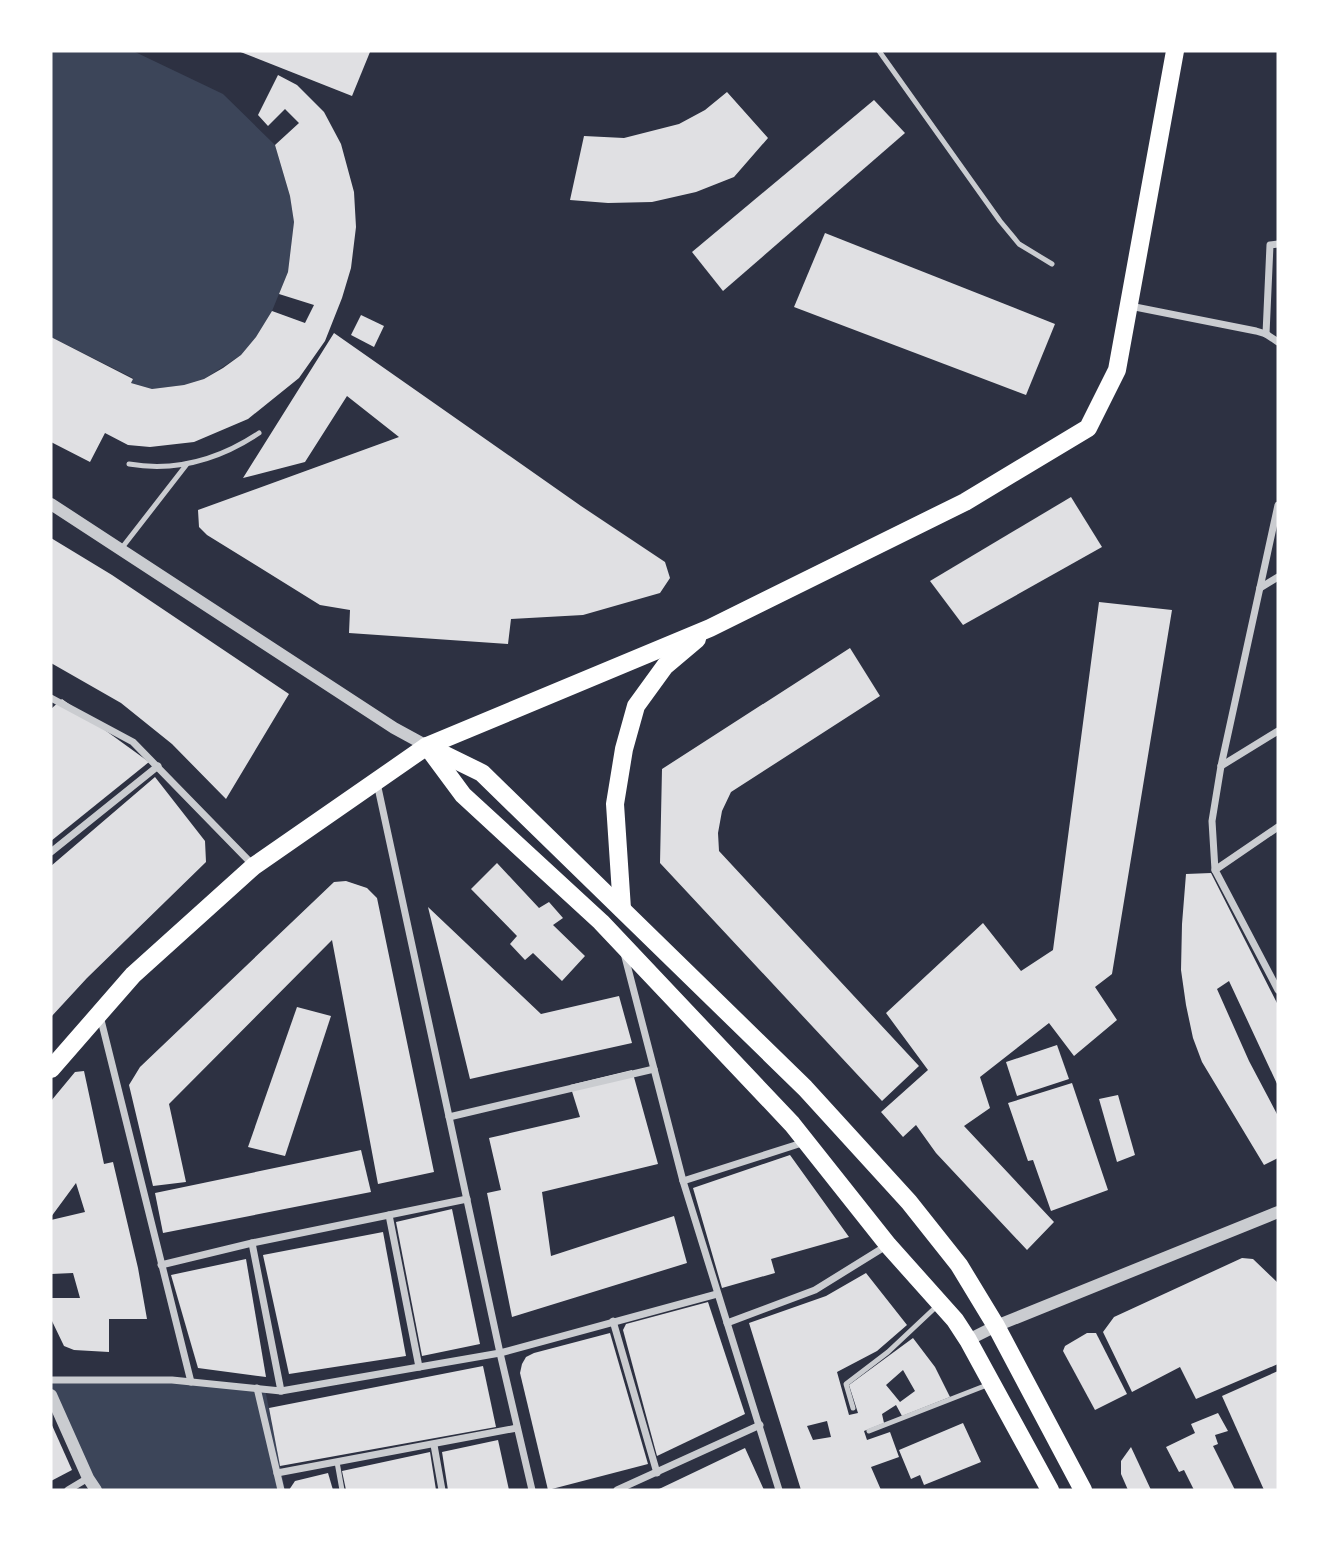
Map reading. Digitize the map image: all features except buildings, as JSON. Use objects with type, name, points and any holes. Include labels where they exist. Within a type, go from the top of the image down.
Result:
[{"type":"main road","points":[[51,1069],[133,975],[254,866],[427,746],[710,628],[965,502],[1088,428],[1117,370],[1175,51]]},
{"type":"main road","points":[[622,909],[615,804],[624,749],[636,706],[665,666],[710,628]]},
{"type":"main road","points":[[427,746],[482,773],[786,1069],[909,1202],[959,1265],[996,1325],[1083,1490]]},
{"type":"main road","points":[[427,746],[463,795],[601,922],[807,1141],[888,1245],[940,1303],[968,1340],[1050,1490]]},
{"type":"street","points":[[1266,334],[1270,245],[1278,244]]},
{"type":"street","points":[[1129,306],[1256,331],[1278,342]]},
{"type":"street","points":[[51,504],[394,728],[427,746]]},
{"type":"street","points":[[1278,505],[1221,766],[1212,821],[1215,870],[1278,990]]},
{"type":"street","points":[[1260,588],[1278,577]]},
{"type":"street","points":[[52,699],[133,742],[254,866]]},
{"type":"street","points":[[1221,766],[1278,731]]},
{"type":"street","points":[[51,852],[158,766]]},
{"type":"street","points":[[377,779],[532,1490]]},
{"type":"street","points":[[1215,870],[1278,827]]},
{"type":"street","points":[[622,944],[682,1181],[779,1490]]},
{"type":"street","points":[[99,1012],[191,1382]]},
{"type":"street","points":[[449,1116],[654,1069]]},
{"type":"street","points":[[682,1181],[807,1141]]},
{"type":"street","points":[[161,1265],[252,1243],[467,1199]]},
{"type":"street","points":[[968,1340],[996,1325],[1278,1212]]},
{"type":"street","points":[[389,1215],[419,1367]]},
{"type":"street","points":[[252,1243],[281,1391]]},
{"type":"street","points":[[727,1323],[815,1290],[888,1245]]},
{"type":"street","points":[[51,1380],[191,1382],[281,1391],[500,1353],[717,1294]]},
{"type":"street","points":[[613,1321],[657,1473]]},
{"type":"street","points":[[257,1388],[281,1490]]},
{"type":"street","points":[[51,1395],[96,1490]]},
{"type":"street","points":[[617,1490],[760,1425]]},
{"type":"street","points":[[277,1474],[517,1428]]},
{"type":"street","points":[[434,1445],[442,1490]]},
{"type":"street","points":[[68,1490],[88,1478]]},
{"type":"lane","points":[[879,51],[1000,221],[1019,244],[1052,264]]},
{"type":"lane","points":[[129,464],[187,464],[214,458],[259,433]]},
{"type":"lane","points":[[121,549],[187,464]]},
{"type":"lane","points":[[853,1408],[846,1384],[888,1352],[940,1303]]},
{"type":"lane","points":[[869,1431],[992,1384]]},
{"type":"lane","points":[[337,1462],[342,1490]]},
{"type":"shaded area","points":[[51,51],[133,51],[223,94],[275,145],[290,196],[294,222],[288,272],[272,311],[256,337],[241,355],[204,379],[184,385],[152,389],[131,383],[133,378],[51,337]]},
{"type":"shaded area","points":[[51,1380],[191,1382],[265,1389],[285,1490],[96,1490],[51,1395]]}]
